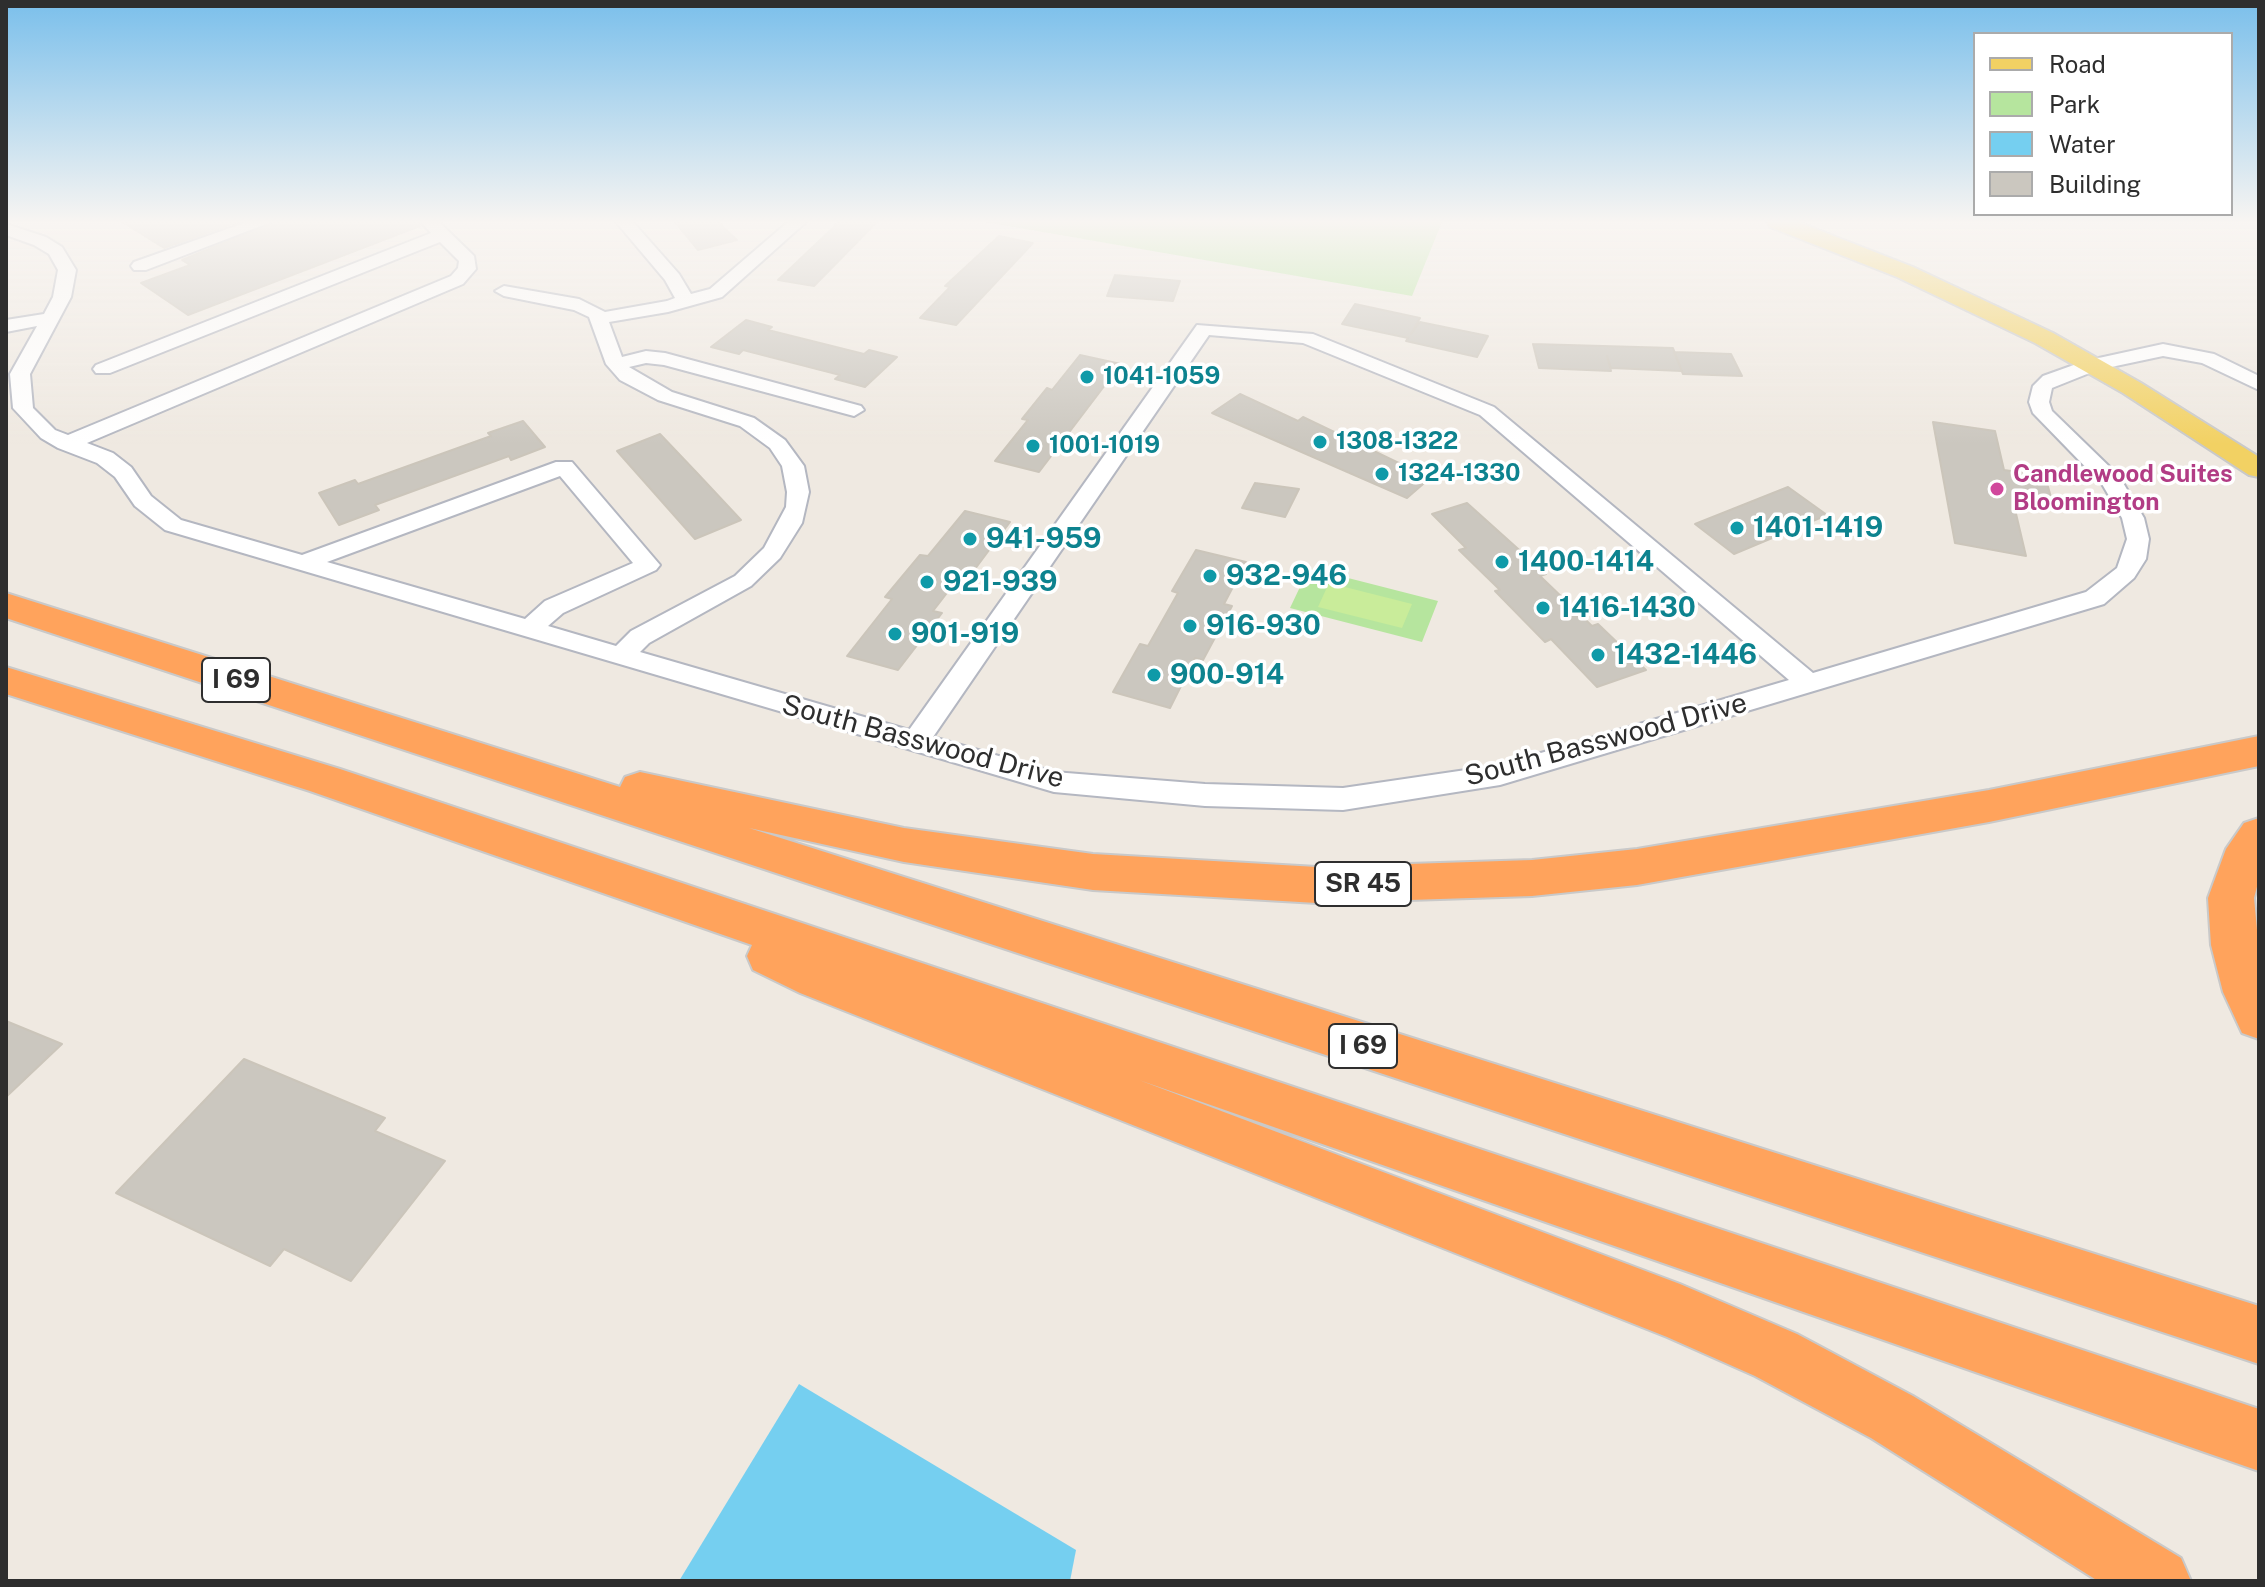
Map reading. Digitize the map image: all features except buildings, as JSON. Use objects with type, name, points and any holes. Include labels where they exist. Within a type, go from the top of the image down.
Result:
[{"type":"highway","name":"I 69","points":[[6,605],[2259,1335]]},
{"type":"highway","name":"I 69","points":[[6,680],[325,780],[2259,1440]]},
{"type":"highway","name":"SR 45","points":[[466,755],[690,797],[904,845],[1093,872],[1317,885],[1532,878],[1637,867],[1974,809],[2259,751]]},
{"type":"highway","points":[[2259,835],[2242,861],[2231,898],[2234,945],[2247,992],[2259,1018]]},
{"type":"highway","points":[[619,881],[817,979],[1680,1313],[1776,1355],[1892,1417],[2158,1581]]},
{"type":"main road","points":[[1959,296],[2106,362],[2259,442]]},
{"type":"main road","points":[[1996,296],[2039,316],[2259,469]]},
{"type":"street","name":"South Basswood Drive","points":[[62,296],[23,366],[20,396],[30,418],[65,444],[105,458],[123,472],[143,501],[173,525],[1054,782],[1205,795],[1343,799],[1500,775],[2095,598],[2126,573],[2134,559],[2138,539],[2133,518],[2123,497],[2043,413],[2039,402],[2043,386],[2050,380],[2106,362]]},
{"type":"street","points":[[103,369],[275,296]]},
{"type":"street","points":[[65,444],[419,296]]},
{"type":"street","points":[[531,296],[579,305],[601,318],[700,296]]},
{"type":"street","points":[[683,296],[686,301]]},
{"type":"street","points":[[6,326],[50,318]]},
{"type":"street","points":[[601,318],[606,342],[616,364],[627,376],[649,389],[729,414],[767,434],[793,466],[798,492],[791,523],[760,567],[720,596],[640,637],[621,656]]},
{"type":"street","points":[[914,743],[1204,329],[1306,338],[1487,411],[1810,684]]},
{"type":"street","points":[[2106,362],[2163,350],[2183,352],[2227,366],[2259,384]]},
{"type":"street","points":[[616,364],[646,357],[665,359],[854,410]]},
{"type":"street","points":[[300,564],[564,467],[648,565],[554,607],[530,628]]},
{"type":"green space","points":[[1309,568],[1438,601],[1422,642],[1290,608]]},
{"type":"green space","points":[[1329,583],[1412,604],[1402,628],[1318,607]]},
{"type":"water","points":[[799,1384],[1076,1550],[1070,1581],[679,1581]]},
{"type":"place","name":"1041-1059","points":[[1087,377]]},
{"type":"place","name":"1308-1322","points":[[1320,442]]},
{"type":"place","name":"1001-1019","points":[[1033,446]]},
{"type":"place","name":"1324-1330","points":[[1382,474]]},
{"type":"place","name":"Candlewood Suites Bloomington","points":[[1997,489]]},
{"type":"place","name":"1401-1419","points":[[1737,528]]},
{"type":"place","name":"941-959","points":[[970,539]]},
{"type":"place","name":"1400-1414","points":[[1502,562]]},
{"type":"place","name":"932-946","points":[[1210,576]]},
{"type":"place","name":"921-939","points":[[927,582]]},
{"type":"place","name":"1416-1430","points":[[1543,608]]},
{"type":"place","name":"916-930","points":[[1190,626]]},
{"type":"place","name":"901-919","points":[[895,634]]},
{"type":"place","name":"1432-1446","points":[[1598,655]]},
{"type":"place","name":"900-914","points":[[1154,675]]}]
